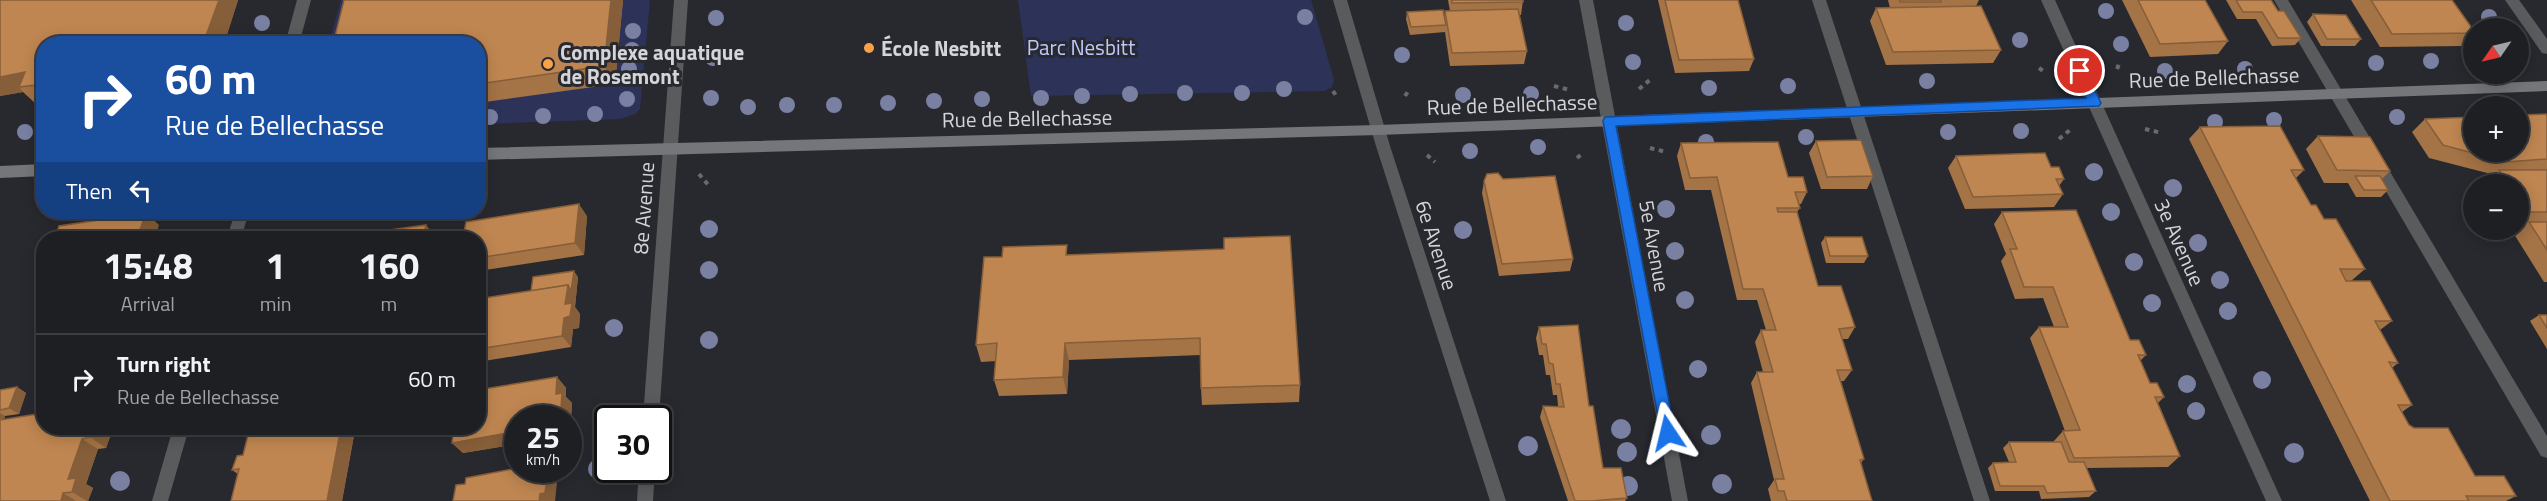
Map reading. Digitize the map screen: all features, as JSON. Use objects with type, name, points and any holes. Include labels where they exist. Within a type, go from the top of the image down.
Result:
[{"type":"street","points":[[294,36],[304,0]]},
{"type":"street","name":"8e Avenue","points":[[652,405],[681,0]]},
{"type":"street","name":"6e Avenue","points":[[1340,0],[1378,130],[1498,501]]},
{"type":"street","name":"5e Avenue","points":[[1586,0],[1680,501]]},
{"type":"street","points":[[1819,0],[1982,501]]},
{"type":"street","name":"3e Avenue","points":[[2048,0],[2274,501]]},
{"type":"street","points":[[2281,0],[2547,451]]},
{"type":"street","points":[[2512,0],[2547,49]]},
{"type":"street","name":"Rue de Bellechasse","points":[[486,154],[670,147],[1378,130],[2547,86]]},
{"type":"street","points":[[0,172],[36,170]]},
{"type":"street","points":[[160,501],[179,435]]},
{"type":"street","points":[[645,501],[646,483]]},
{"type":"path","points":[[2117,69],[2119,64]]},
{"type":"path","points":[[2039,68],[2046,73]]},
{"type":"path","points":[[1639,88],[1651,79]]},
{"type":"path","points":[[1554,86],[1570,90]]},
{"type":"path","points":[[1405,96],[1409,90]]},
{"type":"path","points":[[1333,92],[1337,97]]},
{"type":"path","points":[[2143,128],[2162,133]]},
{"type":"path","points":[[2060,139],[2070,130]]},
{"type":"path","points":[[1649,147],[1666,152]]},
{"type":"path","points":[[1577,158],[1583,153]]},
{"type":"path","points":[[1427,155],[1435,162]]},
{"type":"path","points":[[696,171],[710,187]]},
{"type":"green space","name":"Complexe aquatique de Rosemont","points":[[341,0],[650,0],[640,109],[635,114],[620,119],[486,124],[486,36],[331,36]]},
{"type":"green space","name":"Parc Nesbitt","points":[[1018,0],[1311,0],[1334,80],[1332,87],[1324,91],[1031,96]]},
{"type":"building","points":[[0,0],[219,0],[206,36],[36,36],[36,85],[19,87],[25,72],[0,77]]},
{"type":"building","name":"Complexe aquatique de Rosemont","points":[[344,0],[611,0],[604,66],[486,83],[486,36],[335,36]]},
{"type":"building","points":[[1452,0],[1523,0],[1523,2],[1452,3]]},
{"type":"building","points":[[1665,0],[1738,0],[1754,59],[1679,60]]},
{"type":"building","points":[[1899,0],[1940,0],[1941,2],[1900,2]]},
{"type":"building","points":[[2138,0],[2205,0],[2228,41],[2160,44]]},
{"type":"building","points":[[2236,0],[2271,0],[2278,11],[2284,11],[2301,38],[2278,38],[2262,12],[2243,12]]},
{"type":"building","points":[[2371,0],[2452,0],[2465,18],[2463,33],[2392,34]]},
{"type":"building","points":[[1981,6],[2001,50],[1893,52],[1876,8]]},
{"type":"building","points":[[1518,9],[1527,51],[1452,53],[1445,11]]},
{"type":"building","points":[[1443,10],[1446,25],[1411,27],[1407,12]]},
{"type":"building","points":[[2313,14],[2346,15],[2361,39],[2327,39]]},
{"type":"building","points":[[2546,114],[2547,116],[2547,159],[2529,160],[2529,115]]},
{"type":"building","points":[[2463,117],[2463,150],[2443,145],[2425,119]]},
{"type":"building","points":[[2280,126],[2304,170],[2291,170],[2311,205],[2316,205],[2324,219],[2336,219],[2365,269],[2340,269],[2346,281],[2370,281],[2392,321],[2375,321],[2398,363],[2389,362],[2412,405],[2398,405],[2409,425],[2414,428],[2448,428],[2475,476],[2504,476],[2516,496],[2466,496],[2469,501],[2390,501],[2200,127]]},
{"type":"building","points":[[2318,136],[2370,137],[2390,171],[2337,170]]},
{"type":"building","points":[[1861,140],[1873,176],[1827,177],[1816,141]]},
{"type":"building","points":[[1778,142],[1788,177],[1803,177],[1807,192],[1795,192],[1800,208],[1777,208],[1778,212],[1797,212],[1818,286],[1841,286],[1855,327],[1839,329],[1852,370],[1837,370],[1864,459],[1860,460],[1872,501],[1787,501],[1784,491],[1778,491],[1775,479],[1784,479],[1757,372],[1773,372],[1761,330],[1776,330],[1763,289],[1743,289],[1717,177],[1690,178],[1681,143]]},
{"type":"building","points":[[2045,153],[2051,167],[2059,167],[2064,179],[2056,179],[2063,194],[1973,197],[1956,156]]},
{"type":"building","points":[[2499,170],[2547,170],[2547,212],[2529,212],[2529,174],[2502,174]]},
{"type":"building","points":[[1498,173],[1503,179],[1555,176],[1573,259],[1502,264],[1484,181],[1487,174]]},
{"type":"building","points":[[2355,176],[2380,176],[2388,190],[2364,190]]},
{"type":"building","points":[[579,204],[575,243],[486,257],[486,231],[464,231],[466,222]]},
{"type":"building","points":[[2076,210],[2130,340],[2139,340],[2146,355],[2138,355],[2150,383],[2157,383],[2164,397],[2155,397],[2180,456],[2074,458],[2063,431],[2080,430],[2039,327],[2068,327],[2053,287],[2024,287],[2010,249],[2017,249],[2002,212]]},
{"type":"building","points":[[106,219],[144,219],[140,231],[57,231],[59,226]]},
{"type":"building","points":[[2529,222],[2547,222],[2547,250]]},
{"type":"building","points":[[426,225],[425,231],[383,231]]},
{"type":"building","points":[[1290,236],[1300,385],[1201,388],[1200,338],[1065,343],[1063,377],[994,380],[997,343],[976,345],[984,257],[1002,257],[1003,247],[1067,245],[1066,255],[1224,249],[1224,238]]},
{"type":"building","points":[[1825,237],[1862,237],[1868,256],[1830,256]]},
{"type":"building","points":[[574,271],[571,291],[568,285],[531,291],[533,277]]},
{"type":"building","points":[[568,285],[565,304],[572,303],[570,316],[564,318],[562,336],[486,348],[486,298]]},
{"type":"building","points":[[2539,315],[2547,315],[2547,328]]},
{"type":"building","points":[[1578,325],[1589,406],[1593,406],[1603,468],[1621,468],[1627,498],[1575,501],[1543,406],[1564,407],[1560,384],[1556,384],[1553,364],[1549,363],[1546,344],[1542,344],[1539,327]]},
{"type":"building","points":[[557,377],[556,394],[562,393],[561,405],[504,405],[504,434],[452,443],[453,435],[486,435],[486,389]]},
{"type":"building","points":[[17,387],[9,408],[0,410],[0,390]]},
{"type":"building","points":[[36,414],[36,435],[91,435],[82,439],[68,479],[76,478],[72,492],[63,493],[61,501],[0,501],[0,420]]},
{"type":"building","points":[[248,435],[340,435],[327,501],[231,501],[239,469],[232,470],[237,456],[243,455]]},
{"type":"building","points":[[2009,442],[2061,442],[2069,462],[2084,462],[2096,491],[2047,493],[2044,486],[2000,486],[1993,463],[2016,462]]},
{"type":"building","points":[[504,471],[504,483],[546,483],[545,493],[540,494],[539,501],[453,501],[456,485],[465,484],[466,478]]},
{"type":"place","name":"École Nesbitt","points":[[869,48]]},
{"type":"place","name":"Complexe aquatique de Rosemont","points":[[548,64]]},
{"type":"route","points":[[1668,433],[1609,121],[2094,103],[2080,71]]}]
